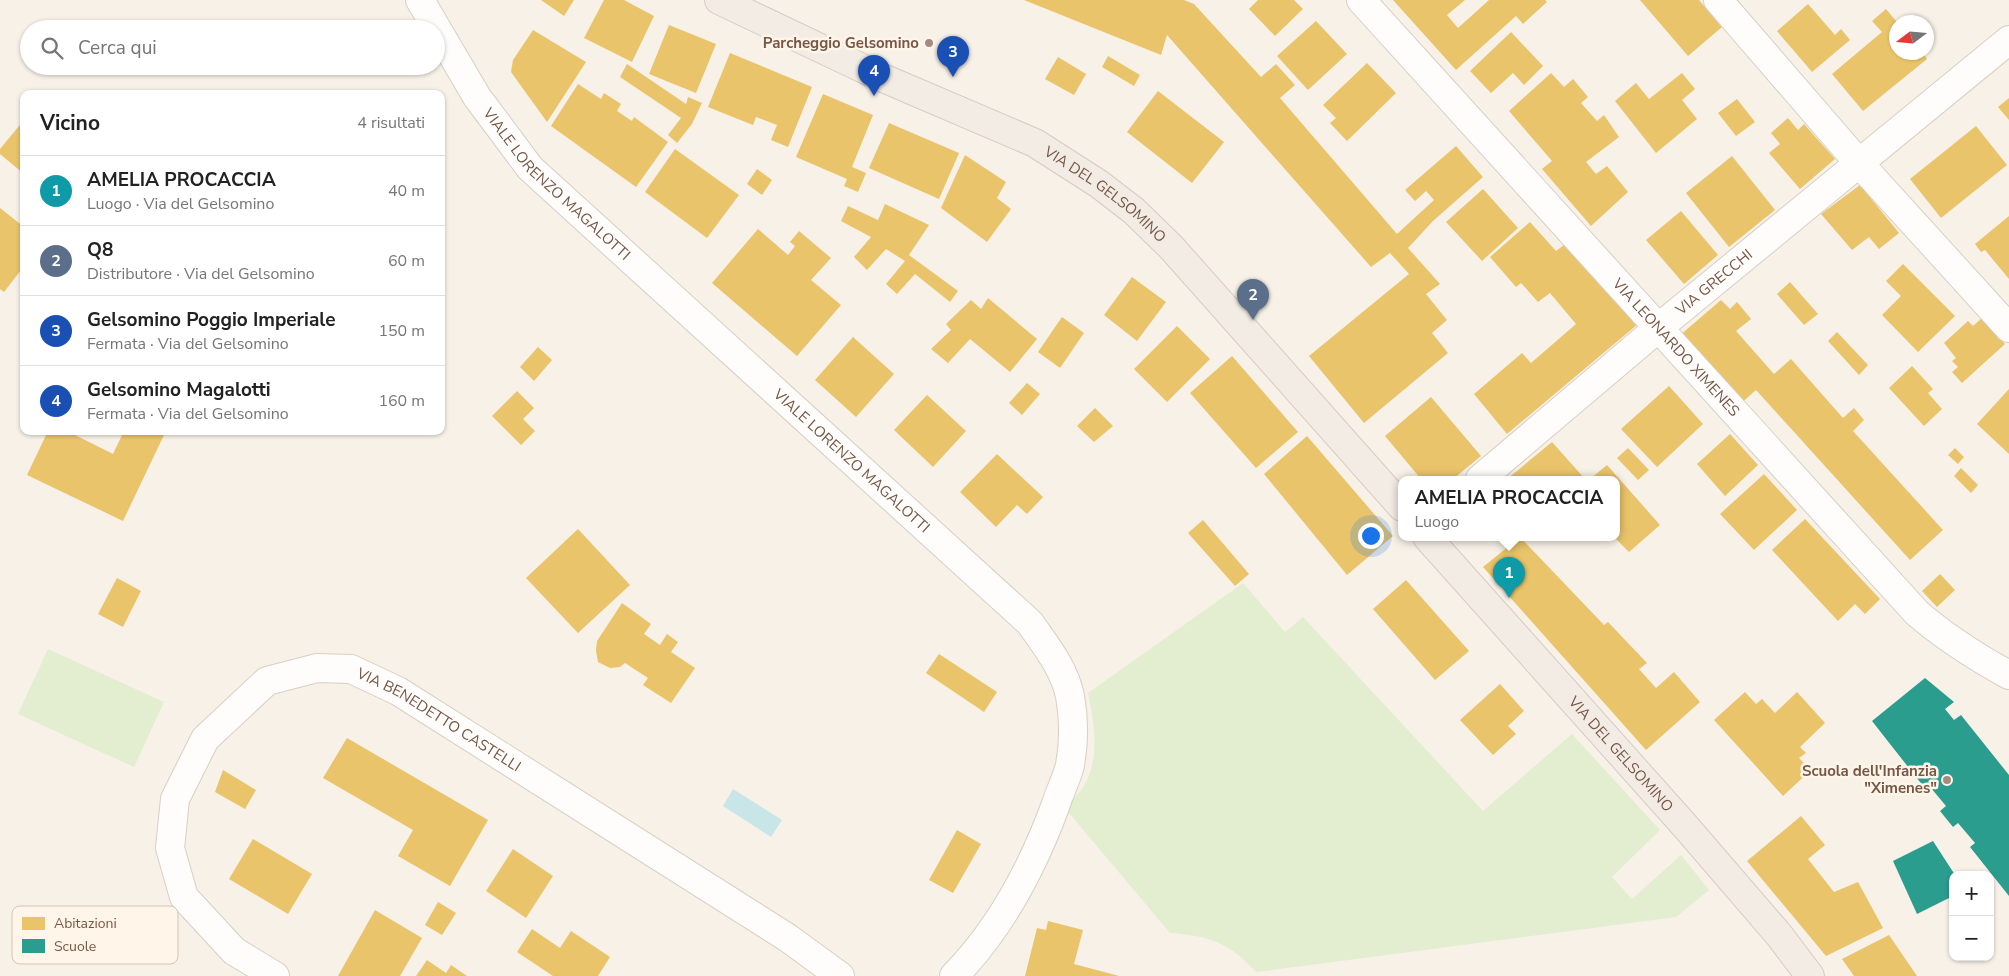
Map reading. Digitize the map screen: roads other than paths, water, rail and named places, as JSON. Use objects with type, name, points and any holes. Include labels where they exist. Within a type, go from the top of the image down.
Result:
[{"type":"main road","name":"VIA DEL GELSOMINO","points":[[719,0],[883,78],[1035,143],[1099,184],[1134,211],[1171,247],[1398,502]]},
{"type":"main road","name":"VIA DEL GELSOMINO","points":[[1431,541],[1686,827],[1779,935],[1810,976]]},
{"type":"street","name":"VIALE LORENZO MAGALOTTI","points":[[420,0],[432,20]]},
{"type":"street","name":"VIA LEONARDO XIMENES","points":[[1361,0],[1657,329],[1917,612],[1944,636],[1970,654],[2009,675]]},
{"type":"street","points":[[1718,0],[1858,162],[2009,328]]},
{"type":"street","name":"VIA GRECCHI","points":[[1484,476],[1858,162],[2009,40]]},
{"type":"street","name":"VIALE LORENZO MAGALOTTI","points":[[445,43],[477,97],[530,168],[1030,623],[1057,661],[1070,696],[1073,733],[1070,766],[1046,834],[1026,877],[976,954],[954,976]]},
{"type":"street","name":"VIA BENEDETTO CASTELLI","points":[[275,976],[234,951],[184,897],[170,848],[175,799],[205,739],[266,681],[317,668],[351,669],[398,691],[788,938],[840,976]]},
{"type":"water","points":[[733,789],[782,820],[771,837],[723,806]]},
{"type":"place","name":"Parcheggio Gelsomino","points":[[929,43]]},
{"type":"place","name":"Gelsomino Poggio Imperiale","points":[[953,77]]},
{"type":"place","name":"Gelsomino Magalotti","points":[[874,96]]},
{"type":"place","name":"Q8","points":[[1253,320]]},
{"type":"place","name":"AMELIA PROCACCIA","points":[[1509,598]]},
{"type":"place","name":"Scuola dell'Infanzia \"Ximenes\"","points":[[1947,780]]}]
